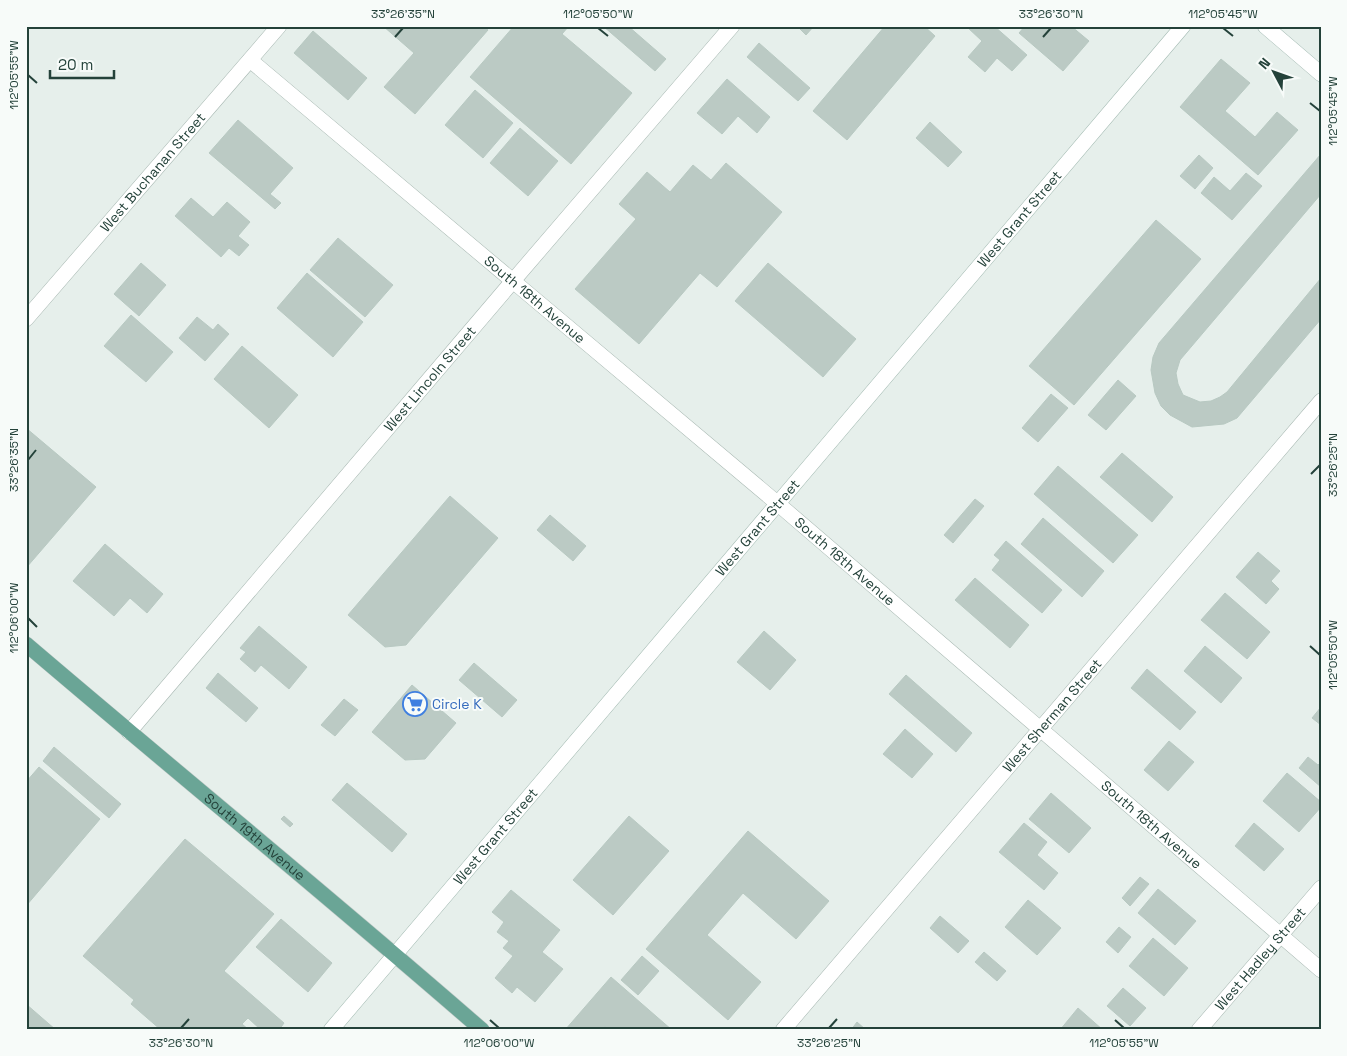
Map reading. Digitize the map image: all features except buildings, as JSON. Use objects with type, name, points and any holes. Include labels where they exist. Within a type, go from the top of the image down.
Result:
[{"type":"main road","name":"South 19th Avenue","points":[[26,644],[396,955],[482,1030]]},
{"type":"street","name":"West Buchanan Street","points":[[26,319],[279,26]]},
{"type":"street","name":"West Lincoln Street","points":[[130,732],[732,26]]},
{"type":"street","name":"West Grant Street","points":[[331,1030],[1183,26]]},
{"type":"street","points":[[1265,26],[1321,74]]},
{"type":"street","name":"South 18th Avenue","points":[[250,60],[777,503],[1321,970]]},
{"type":"street","name":"West Sherman Street","points":[[783,1030],[1321,401]]},
{"type":"street","name":"West Hadley Street","points":[[1199,1030],[1321,888]]},
{"type":"place","name":"Circle K","points":[[415,704]]}]
